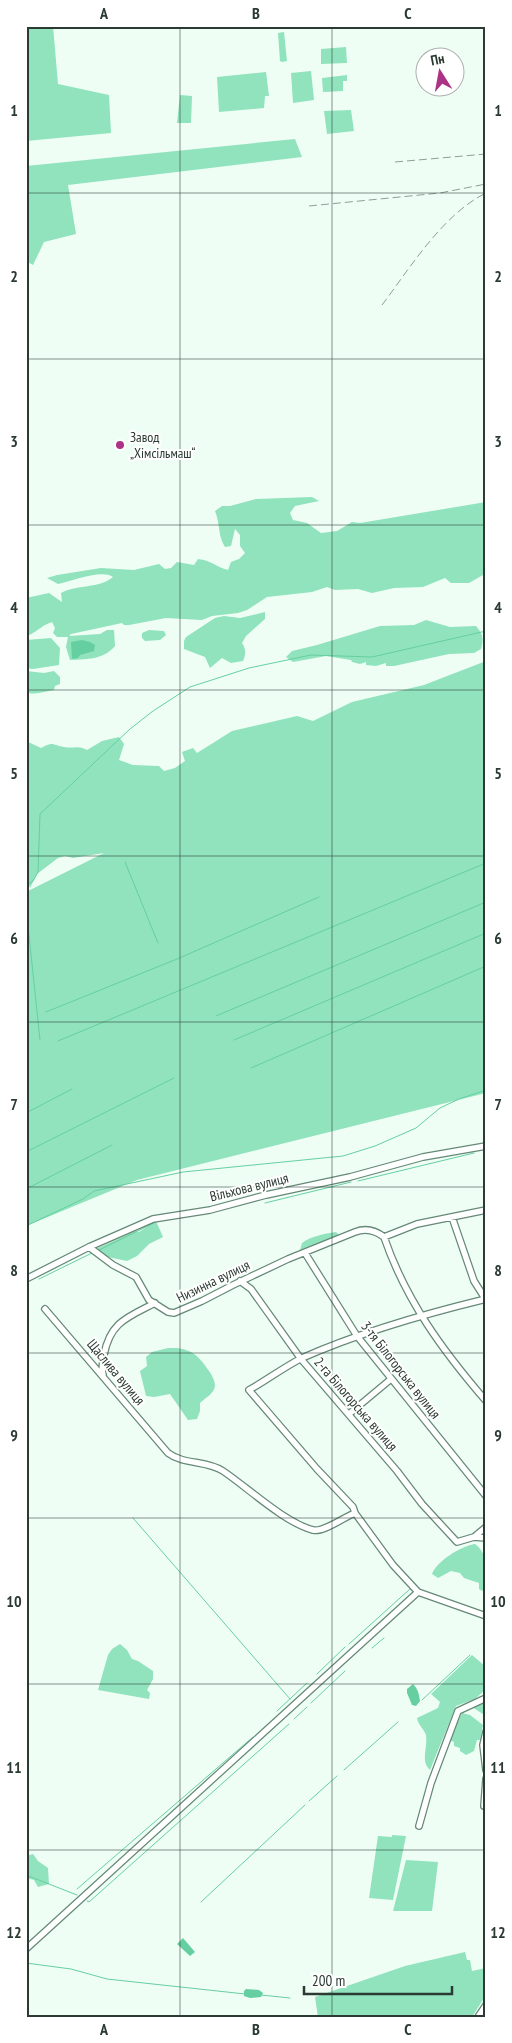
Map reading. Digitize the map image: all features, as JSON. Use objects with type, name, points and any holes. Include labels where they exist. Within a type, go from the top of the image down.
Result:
[{"type":"street","name":"Вільхова вулиця","points":[[27,1279],[89,1247],[153,1219],[210,1210],[423,1158],[486,1146]]},
{"type":"street","points":[[486,1210],[406,1227],[384,1237],[398,1272],[420,1316],[452,1361],[486,1402]]},
{"type":"street","points":[[452,1217],[474,1281],[486,1299],[420,1316],[357,1336],[301,1359],[249,1390],[317,1469],[354,1507],[355,1513],[393,1565],[418,1592],[486,1616]]},
{"type":"street","name":"Низинна вулиця","points":[[89,1247],[113,1265],[136,1277],[149,1300],[168,1312],[174,1313],[202,1302],[288,1258],[355,1232],[365,1229],[384,1237]]},
{"type":"street","name":"3-тя Білогорська вулиця","points":[[305,1253],[357,1336],[486,1496]]},
{"type":"street","name":"2-га Білогорська вулиця","points":[[240,1281],[251,1289],[301,1359],[349,1414],[422,1504],[457,1542],[474,1537]]},
{"type":"street","points":[[103,1376],[102,1369],[105,1349],[112,1331],[124,1319],[155,1303]]},
{"type":"street","name":"Щаслива вулиця","points":[[45,1309],[168,1453],[175,1458],[222,1470],[243,1487],[286,1516],[314,1531],[322,1530],[355,1513]]},
{"type":"street","points":[[349,1414],[392,1380]]},
{"type":"street","points":[[474,1537],[486,1527]]},
{"type":"street","points":[[474,1537],[486,1538]]},
{"type":"street","points":[[26,1949],[418,1592]]},
{"type":"street","points":[[419,1826],[431,1783],[458,1711],[486,1698]]},
{"type":"street","points":[[486,1732],[483,1745],[486,1770]]},
{"type":"street","points":[[484,1806],[486,1779]]},
{"type":"street","points":[[478,2017],[486,2005]]},
{"type":"shaded area","points":[[26,26],[53,26],[58,84],[109,95],[111,133],[26,141]]},
{"type":"shaded area","points":[[284,32],[287,61],[282,62],[280,61],[278,33]]},
{"type":"shaded area","points":[[346,47],[347,63],[321,64],[321,49]]},
{"type":"shaded area","points":[[311,71],[314,100],[293,103],[291,73]]},
{"type":"shaded area","points":[[266,72],[269,96],[265,96],[264,108],[219,112],[217,77]]},
{"type":"shaded area","points":[[347,75],[347,81],[343,81],[343,91],[323,92],[322,78]]},
{"type":"shaded area","points":[[180,95],[192,96],[191,123],[177,123]]},
{"type":"shaded area","points":[[351,110],[354,131],[327,134],[324,111]]},
{"type":"shaded area","points":[[295,139],[302,157],[68,185],[76,234],[44,242],[33,265],[26,261],[26,166]]},
{"type":"shaded area","points":[[312,497],[319,501],[295,506],[290,513],[293,520],[307,523],[321,533],[337,531],[352,522],[360,523],[486,502],[486,576],[483,575],[469,583],[451,583],[445,578],[423,587],[394,588],[372,593],[358,589],[335,590],[327,587],[312,592],[267,597],[247,610],[212,616],[202,620],[166,618],[129,625],[122,623],[71,634],[69,636],[100,634],[107,630],[114,630],[115,646],[105,654],[89,659],[70,660],[66,647],[68,637],[57,637],[53,633],[55,628],[52,622],[26,636],[26,598],[49,593],[62,602],[61,593],[67,590],[95,585],[113,577],[102,574],[94,575],[58,584],[47,578],[101,568],[134,570],[159,564],[165,569],[171,568],[177,562],[194,565],[198,559],[228,570],[231,562],[239,559],[245,553],[240,546],[240,535],[235,529],[231,546],[225,547],[221,539],[215,511],[222,506],[230,506],[256,499]]},
{"type":"shaded area","points":[[265,612],[265,619],[246,636],[242,643],[245,652],[243,661],[231,663],[222,658],[210,668],[205,657],[184,649],[186,637],[215,618],[224,616],[240,618]]},
{"type":"shaded area","points":[[426,620],[450,627],[476,626],[482,637],[481,649],[474,653],[449,654],[394,666],[386,666],[386,663],[376,666],[366,665],[366,662],[360,664],[351,660],[326,656],[293,662],[286,657],[292,651],[380,626],[414,625]]},
{"type":"shaded area","points":[[149,630],[164,631],[166,635],[160,640],[145,641],[142,638],[142,633]]},
{"type":"shaded area","points":[[51,638],[60,648],[59,665],[33,669],[26,668],[26,640]]},
{"type":"shaded area","points":[[82,640],[95,645],[94,651],[72,659],[71,642]]},
{"type":"shaded area","points":[[486,661],[486,1093],[137,1180],[26,1226],[26,892],[104,853],[73,858],[65,856],[58,858],[37,874],[30,888],[26,877],[26,741],[41,748],[53,744],[87,750],[102,741],[119,737],[124,744],[119,760],[133,765],[159,766],[164,771],[175,768],[185,761],[182,752],[193,748],[197,753],[232,731],[297,716],[313,721],[352,702],[424,685]]},
{"type":"shaded area","points":[[26,671],[44,673],[54,671],[60,677],[60,684],[55,686],[54,690],[29,693],[26,696]]},
{"type":"shaded area","points":[[156,1221],[163,1237],[149,1244],[137,1256],[127,1261],[103,1256],[98,1251],[98,1248],[135,1231],[139,1232]]},
{"type":"shaded area","points":[[336,1232],[339,1235],[300,1250],[302,1243],[310,1239]]},
{"type":"shaded area","points":[[168,1348],[187,1350],[197,1356],[213,1378],[214,1389],[200,1403],[197,1419],[188,1420],[170,1394],[154,1397],[146,1396],[140,1371],[147,1366],[146,1357],[152,1352]]},
{"type":"shaded area","points":[[475,1544],[483,1553],[486,1564],[486,1588],[482,1591],[479,1589],[479,1583],[464,1578],[460,1573],[451,1571],[438,1578],[432,1574],[439,1564],[450,1555],[469,1545]]},
{"type":"shaded area","points":[[120,1644],[127,1650],[132,1659],[153,1671],[153,1679],[147,1690],[150,1693],[149,1699],[98,1690],[108,1655],[112,1649]]},
{"type":"shaded area","points":[[472,1655],[486,1667],[486,1689],[475,1699],[456,1706],[430,1770],[425,1762],[426,1735],[417,1718],[438,1708],[440,1702],[431,1694]]},
{"type":"shaded area","points":[[413,1684],[418,1692],[420,1701],[416,1706],[412,1705],[407,1693],[407,1689]]},
{"type":"shaded area","points":[[486,1700],[486,1716],[472,1707]]},
{"type":"shaded area","points":[[462,1713],[470,1715],[483,1725],[480,1740],[477,1740],[474,1751],[466,1755],[460,1751],[460,1748],[454,1746],[454,1742],[449,1740]]},
{"type":"shaded area","points":[[392,1835],[406,1836],[393,1900],[369,1898],[378,1836],[392,1837]]},
{"type":"shaded area","points":[[33,1854],[38,1861],[48,1868],[49,1884],[38,1887],[34,1880],[26,1878],[26,1856]]},
{"type":"shaded area","points":[[406,1860],[438,1862],[432,1911],[393,1911]]},
{"type":"shaded area","points":[[183,1938],[195,1952],[190,1956],[177,1944]]},
{"type":"shaded area","points":[[465,1952],[467,1960],[470,1960],[472,1971],[486,1968],[486,1995],[472,2017],[318,2017],[315,1997],[405,1966]]},
{"type":"shaded area","points":[[246,1989],[259,1990],[263,1993],[261,1997],[250,1998],[244,1996]]},
{"type":"waterway","points":[[26,886],[33,881],[38,872],[40,814],[130,729],[153,711],[190,687],[249,668],[311,655],[372,657],[486,631]]},
{"type":"waterway","points":[[125,862],[158,943]]},
{"type":"waterway","points":[[58,1041],[486,863]]},
{"type":"waterway","points":[[46,1012],[177,959],[319,897]]},
{"type":"waterway","points":[[216,1016],[486,902]]},
{"type":"waterway","points":[[26,907],[40,1040]]},
{"type":"waterway","points":[[234,1040],[486,933]]},
{"type":"waterway","points":[[251,1068],[486,966]]},
{"type":"waterway","points":[[26,1152],[174,1078]]},
{"type":"waterway","points":[[26,1113],[72,1089]]},
{"type":"waterway","points":[[26,1226],[83,1199],[94,1191],[183,1172],[343,1156],[375,1146],[416,1128],[440,1108],[486,1090]]},
{"type":"waterway","points":[[26,1189],[112,1145]]},
{"type":"waterway","points":[[358,1181],[474,1153]]},
{"type":"waterway","points":[[265,1203],[351,1182]]},
{"type":"waterway","points":[[97,1251],[154,1223]]},
{"type":"waterway","points":[[39,1279],[92,1253]]},
{"type":"waterway","points":[[133,1518],[290,1699]]},
{"type":"waterway","points":[[349,1644],[410,1589]]},
{"type":"waterway","points":[[372,1648],[384,1638]]},
{"type":"waterway","points":[[317,1674],[345,1647]]},
{"type":"waterway","points":[[422,1700],[470,1655]]},
{"type":"waterway","points":[[311,1703],[345,1671]]},
{"type":"waterway","points":[[277,1711],[307,1683]]},
{"type":"waterway","points":[[294,1719],[307,1707]]},
{"type":"waterway","points":[[344,1770],[398,1722]]},
{"type":"waterway","points":[[87,1901],[89,1902],[289,1724]]},
{"type":"waterway","points":[[77,1889],[253,1737]]},
{"type":"waterway","points":[[309,1801],[337,1776]]},
{"type":"waterway","points":[[201,1902],[305,1805]]},
{"type":"waterway","points":[[26,1875],[77,1895]]},
{"type":"waterway","points":[[26,1963],[71,1969],[107,1979],[245,1994]]},
{"type":"waterway","points":[[261,1995],[290,1998]]},
{"type":"railway","points":[[395,162],[486,154]]},
{"type":"railway","points":[[309,206],[440,193],[486,184]]},
{"type":"railway","points":[[382,305],[428,243],[456,214],[470,202],[486,193]]},
{"type":"place","name":"Завод „Хімсільмаш“","points":[[120,445]]}]
